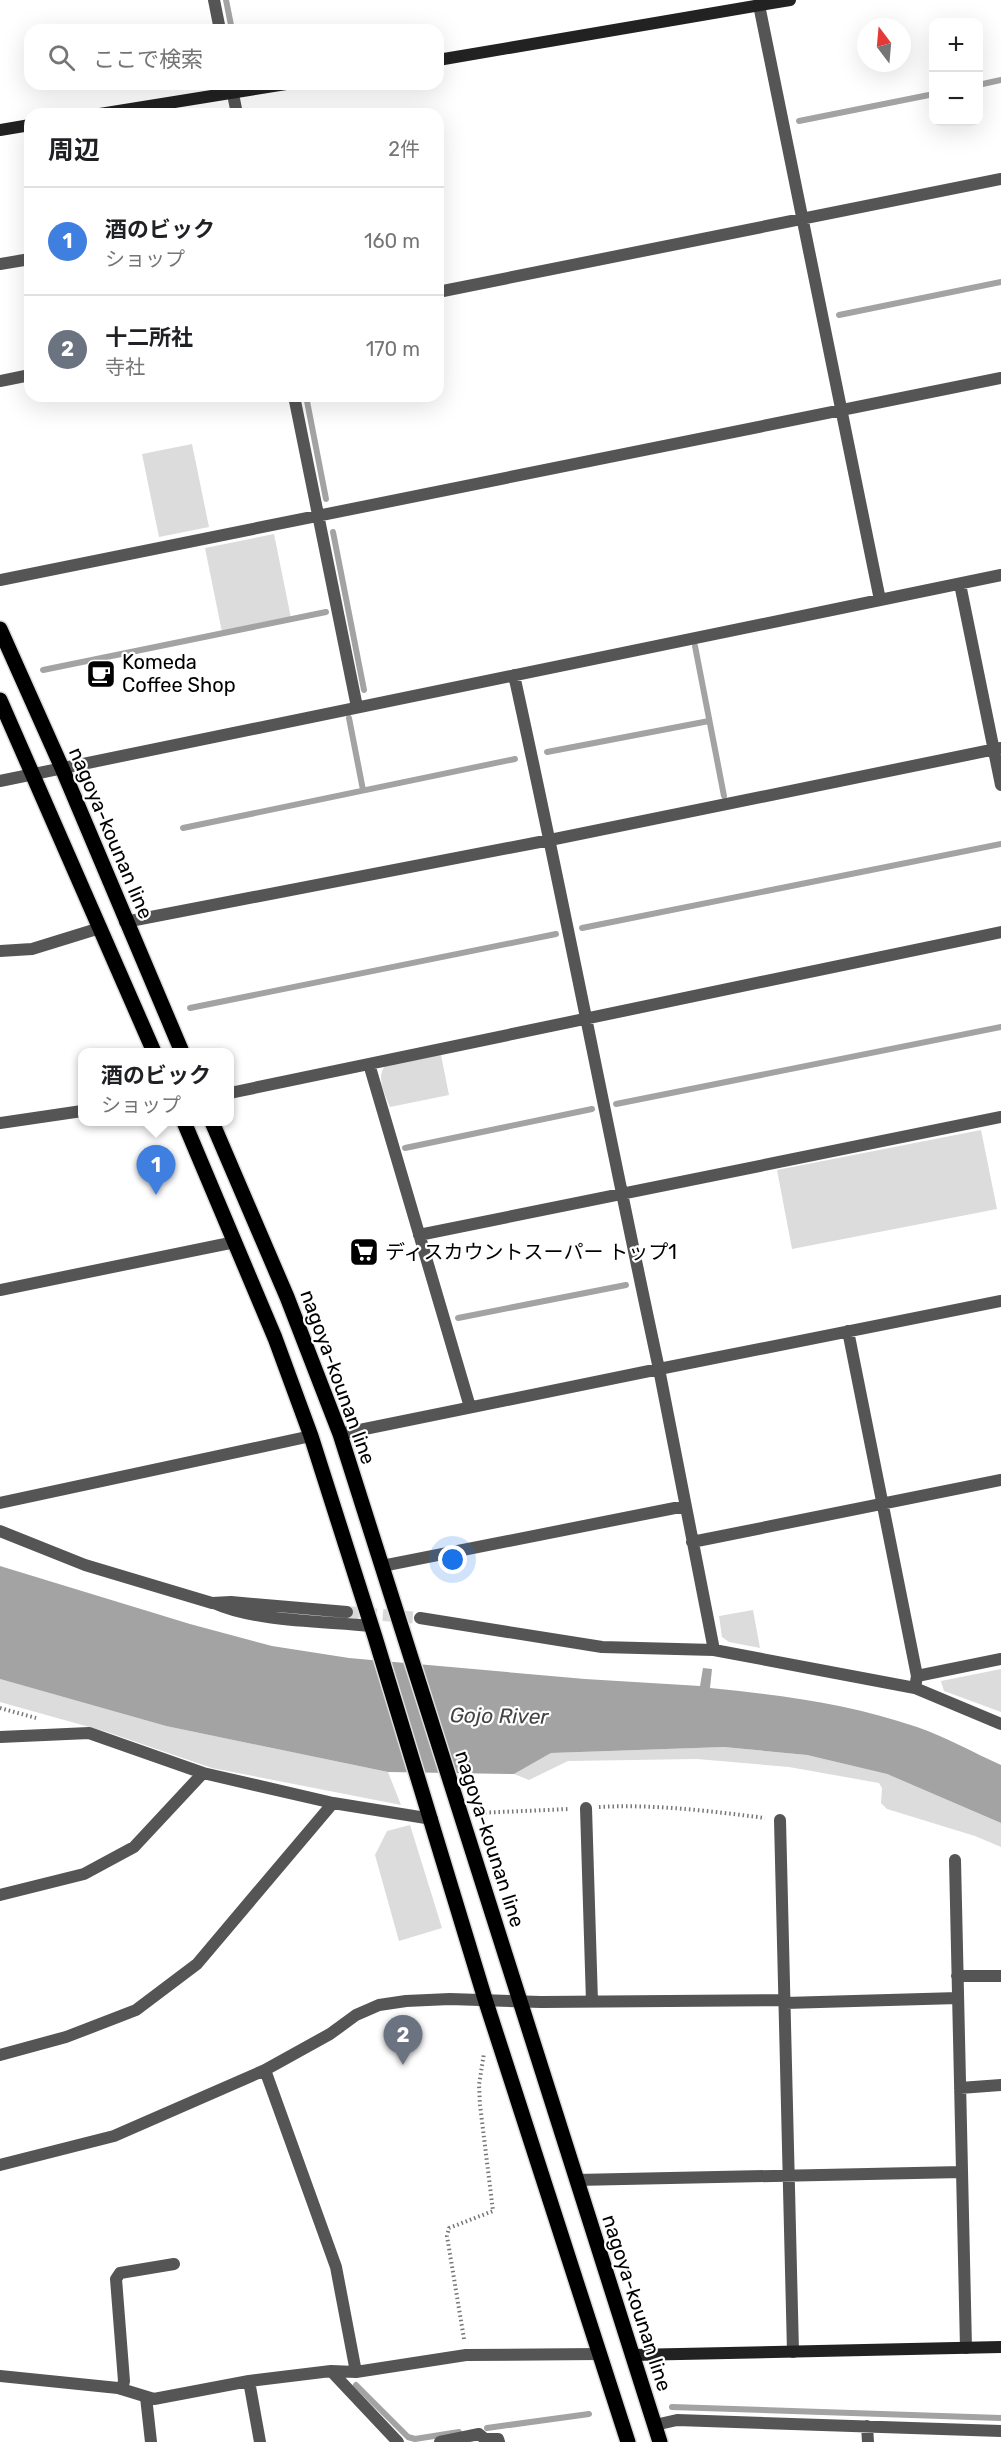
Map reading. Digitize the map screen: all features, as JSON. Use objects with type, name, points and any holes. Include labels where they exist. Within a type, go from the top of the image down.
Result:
[{"type":"main road","name":"nagoya-kounan line","points":[[0,629],[62,768],[180,1048]]},
{"type":"main road","points":[[0,700],[152,1048]]},
{"type":"main road","points":[[186,1126],[236,1242],[311,1437],[374,1631],[485,1999],[627,2442]]},
{"type":"main road","name":"nagoya-kounan line","points":[[214,1126],[287,1297],[340,1434],[660,2442]]},
{"type":"street","points":[[214,0],[219,24]]},
{"type":"street","points":[[444,59],[759,2],[790,0]]},
{"type":"street","points":[[759,2],[880,600]]},
{"type":"street","points":[[130,108],[222,90]]},
{"type":"street","points":[[232,90],[236,108]]},
{"type":"street","points":[[0,130],[24,126]]},
{"type":"street","points":[[444,291],[1001,178]]},
{"type":"street","points":[[0,264],[24,260]]},
{"type":"street","points":[[0,381],[24,376]]},
{"type":"street","points":[[0,580],[1001,378]]},
{"type":"street","points":[[295,402],[357,707]]},
{"type":"street","points":[[0,781],[1001,575]]},
{"type":"street","points":[[960,584],[997,749],[1001,785]]},
{"type":"street","points":[[514,675],[659,1369],[714,1650]]},
{"type":"street","points":[[125,921],[550,840],[997,749]]},
{"type":"street","points":[[0,951],[32,949],[99,928]]},
{"type":"street","points":[[234,1092],[1001,932]]},
{"type":"street","points":[[369,1064],[470,1407]]},
{"type":"street","points":[[0,1123],[78,1112]]},
{"type":"street","points":[[418,1235],[1001,1117]]},
{"type":"street","points":[[0,1290],[236,1242]]},
{"type":"street","points":[[340,1434],[1001,1300]]},
{"type":"street","points":[[848,1331],[916,1682]]},
{"type":"street","points":[[0,1503],[311,1437]]},
{"type":"street","points":[[692,1542],[1001,1480]]},
{"type":"street","points":[[381,1566],[685,1506]]},
{"type":"street","points":[[0,1531],[85,1565],[213,1603],[232,1611],[374,1631]]},
{"type":"street","points":[[213,1603],[231,1602],[347,1612]]},
{"type":"street","points":[[420,1618],[602,1647],[714,1650],[916,1682],[1001,1724]]},
{"type":"street","points":[[916,1682],[1001,1659]]},
{"type":"street","points":[[0,1737],[89,1733],[203,1773],[333,1803],[432,1819]]},
{"type":"street","points":[[0,1895],[84,1874],[134,1847],[203,1773]]},
{"type":"street","points":[[0,2055],[66,2037],[136,2010],[196,1964],[333,1803]]},
{"type":"street","points":[[586,1808],[592,2002]]},
{"type":"street","points":[[780,1820],[793,2352]]},
{"type":"street","points":[[955,1860],[966,2348]]},
{"type":"street","points":[[957,1976],[1001,1976]]},
{"type":"street","points":[[0,2165],[114,2136],[265,2070],[330,2034],[356,2015],[380,2005],[417,2000],[485,1999],[541,2002],[784,2002],[958,1998]]},
{"type":"street","points":[[265,2070],[336,2267],[356,2372]]},
{"type":"street","points":[[960,2088],[1001,2085]]},
{"type":"street","points":[[576,2180],[962,2172]]},
{"type":"street","points":[[123,2389],[116,2279],[120,2273],[174,2264]]},
{"type":"street","points":[[632,2355],[1001,2347]]},
{"type":"street","points":[[0,2376],[123,2389],[153,2399],[249,2381],[331,2371],[356,2372],[466,2355],[599,2354]]},
{"type":"street","points":[[331,2371],[398,2442]]},
{"type":"street","points":[[249,2381],[260,2442]]},
{"type":"street","points":[[146,2397],[151,2442]]},
{"type":"street","points":[[655,2425],[677,2420],[1001,2431]]},
{"type":"street","points":[[867,2426],[868,2442]]},
{"type":"street","points":[[440,2442],[479,2434],[485,2439],[498,2439],[499,2442]]},
{"type":"path","points":[[461,1816],[486,1812],[623,1806],[699,1810],[780,1820]]},
{"type":"path","points":[[466,2355],[447,2236],[449,2228],[493,2211],[480,2105],[479,2085],[484,2053]]},
{"type":"shaded area","points":[[192,444],[209,527],[159,537],[142,454]]},
{"type":"shaded area","points":[[274,534],[291,618],[222,632],[205,548]]},
{"type":"shaded area","points":[[441,1055],[449,1095],[390,1107],[381,1080],[381,1074],[386,1065]]},
{"type":"shaded area","points":[[981,1130],[997,1209],[792,1249],[777,1170]]},
{"type":"shaded area","points":[[753,1610],[760,1648],[729,1642],[722,1637],[719,1616]]},
{"type":"shaded area","points":[[1001,1669],[1001,1712],[944,1691],[941,1681]]},
{"type":"shaded area","points":[[0,1679],[166,1726],[388,1772],[401,1805],[212,1768],[107,1732],[0,1702]]},
{"type":"shaded area","points":[[724,1747],[807,1755],[887,1774],[1001,1823],[1001,1847],[975,1836],[887,1809],[881,1803],[882,1788],[879,1783],[789,1767],[697,1759],[568,1761],[529,1780],[514,1774],[551,1753]]},
{"type":"shaded area","points":[[410,1825],[442,1928],[399,1941],[375,1855],[387,1831]]},
{"type":"water","name":"Gojo River","points":[[0,1566],[190,1624],[272,1646],[349,1658],[585,1679],[700,1686],[703,1668],[712,1669],[710,1688],[789,1697],[866,1712],[928,1731],[1001,1765],[1001,1823],[887,1774],[807,1755],[724,1747],[551,1753],[514,1774],[388,1772],[166,1726],[0,1679]]},
{"type":"waterway","points":[[226,0],[231,24]]},
{"type":"waterway","points":[[983,84],[1001,80]]},
{"type":"waterway","points":[[799,121],[929,95]]},
{"type":"waterway","points":[[839,315],[1001,282]]},
{"type":"waterway","points":[[307,402],[326,499]]},
{"type":"waterway","points":[[333,532],[364,690]]},
{"type":"waterway","points":[[43,670],[326,612]]},
{"type":"waterway","points":[[695,646],[724,796]]},
{"type":"waterway","points":[[349,718],[363,790]]},
{"type":"waterway","points":[[547,752],[709,721]]},
{"type":"waterway","points":[[183,828],[515,759]]},
{"type":"waterway","points":[[582,928],[1001,844]]},
{"type":"waterway","points":[[190,1008],[556,934]]},
{"type":"waterway","points":[[616,1104],[1001,1027]]},
{"type":"waterway","points":[[405,1148],[592,1109]]},
{"type":"waterway","points":[[458,1318],[626,1285]]},
{"type":"waterway","points":[[356,2385],[408,2437],[415,2439],[459,2432]]},
{"type":"waterway","points":[[672,2407],[1001,2418]]},
{"type":"waterway","points":[[487,2428],[589,2414]]},
{"type":"tunnel","points":[[347,1612],[420,1618]]},
{"type":"place","name":"Komeda Coffee Shop","points":[[101,674]]},
{"type":"place","name":"酒のビック","points":[[156,1195]]},
{"type":"place","name":"ディスカウントスーパー トップ1","points":[[364,1252]]},
{"type":"place","name":"十二所社","points":[[403,2065]]}]
